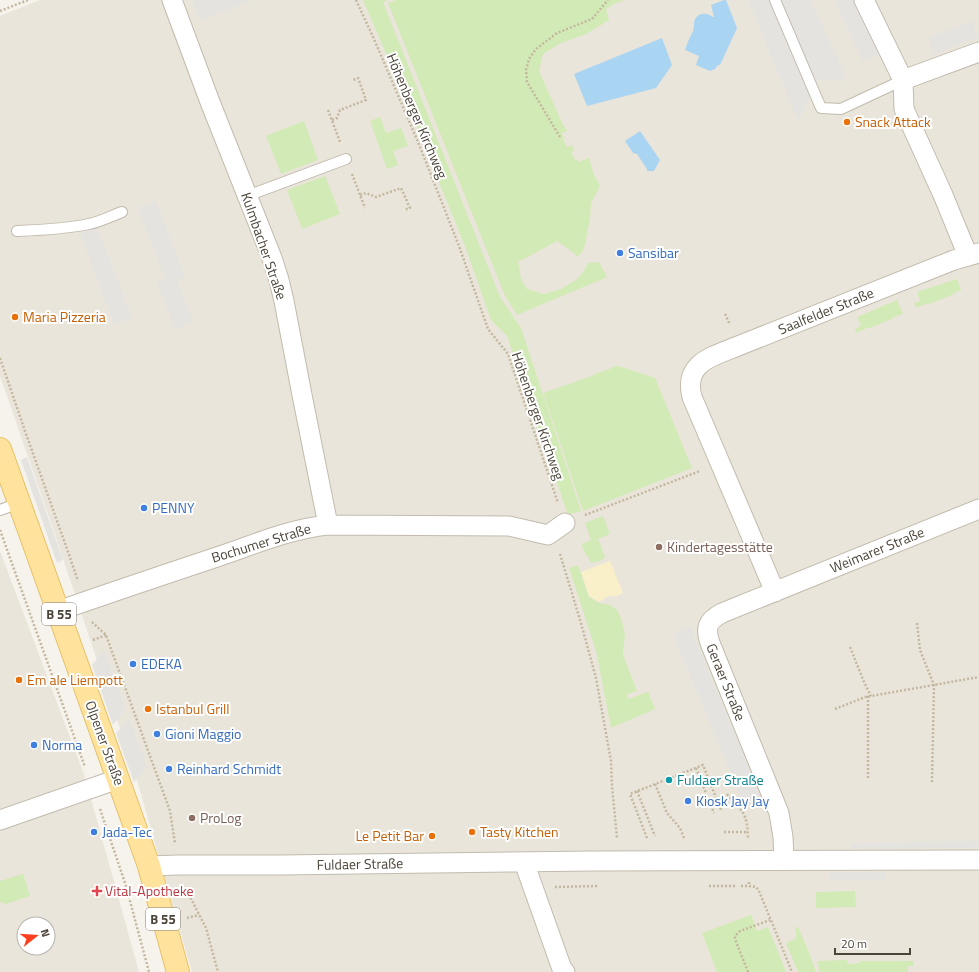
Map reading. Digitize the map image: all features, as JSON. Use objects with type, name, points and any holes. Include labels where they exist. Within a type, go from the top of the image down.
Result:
[{"type":"main road","name":"Olpener Straße","points":[[0,449],[10,506],[58,611],[149,866],[178,972]]},
{"type":"street","name":"Kulmbacher Straße","points":[[172,0],[210,102],[272,258],[282,290],[328,525]]},
{"type":"street","points":[[864,0],[902,80],[904,109],[943,195],[973,254]]},
{"type":"street","points":[[902,80],[979,52]]},
{"type":"street","name":"Saalfelder Straße","points":[[720,464],[692,397],[690,388],[690,381],[695,368],[702,362],[973,254]]},
{"type":"street","points":[[720,464],[775,592]]},
{"type":"street","name":"Weimarer Straße","points":[[775,592],[979,509]]},
{"type":"street","name":"Bochumer Straße","points":[[58,611],[304,528],[328,525],[509,526],[548,535],[565,523]]},
{"type":"street","name":"Geraer Straße","points":[[775,592],[715,617],[708,626],[707,631],[714,654],[779,813],[783,837],[784,860]]},
{"type":"street","points":[[0,820],[118,779]]},
{"type":"street","name":"Fuldaer Straße","points":[[149,866],[748,860],[979,860]]},
{"type":"street","points":[[524,862],[562,968],[565,972]]},
{"type":"lane","points":[[775,0],[821,108],[841,109],[902,80]]},
{"type":"lane","points":[[248,196],[346,159]]},
{"type":"lane","points":[[18,231],[91,224],[122,212]]},
{"type":"path","points":[[0,11],[28,0]]},
{"type":"path","name":"Höhenberger Kirchweg","points":[[356,0],[418,142],[459,246],[488,329],[508,354],[565,523],[560,555],[596,678],[611,761],[619,861]]},
{"type":"path","points":[[560,137],[527,82],[526,70],[529,59],[536,49],[557,34],[592,19],[608,0]]},
{"type":"path","points":[[332,120],[337,118],[340,110],[366,100],[358,78],[353,80]]},
{"type":"path","points":[[328,110],[365,208]]},
{"type":"path","points":[[360,195],[366,193],[376,197],[401,188],[410,208],[404,210]]},
{"type":"path","points":[[725,314],[728,320]]},
{"type":"path","points":[[0,358],[92,623],[106,635],[170,811],[178,865],[186,887],[206,928],[218,972]]},
{"type":"path","points":[[565,523],[720,464]]},
{"type":"path","points":[[0,530],[93,787],[126,886],[149,972]]},
{"type":"path","points":[[918,623],[920,650],[934,685],[932,782]]},
{"type":"path","points":[[850,647],[869,696],[868,779]]},
{"type":"path","points":[[835,710],[869,696],[979,676]]},
{"type":"path","points":[[648,839],[630,794],[637,791],[703,765],[721,810]]},
{"type":"path","points":[[696,768],[714,812]]},
{"type":"path","points":[[655,784],[667,813],[680,828],[693,861]]},
{"type":"path","points":[[637,791],[654,836]]},
{"type":"path","points":[[727,794],[731,801],[741,810],[746,822],[748,832],[748,886]]},
{"type":"path","points":[[724,832],[748,832]]},
{"type":"path","points":[[533,887],[597,886]]},
{"type":"path","points":[[709,886],[735,886]]},
{"type":"path","points":[[741,886],[753,886],[758,889],[792,972]]},
{"type":"path","points":[[748,972],[735,939],[736,936],[740,931],[770,920]]},
{"type":"shaded area","points":[[40,0],[979,0],[979,972],[192,972],[134,770],[0,376],[0,16]]},
{"type":"shaded area","points":[[192,0],[254,0],[200,20]]},
{"type":"shaded area","points":[[748,0],[811,0],[847,81],[819,79],[798,121]]},
{"type":"shaded area","points":[[834,0],[854,0],[880,54],[863,62]]},
{"type":"shaded area","points":[[972,21],[978,37],[934,55],[928,38]]},
{"type":"shaded area","points":[[156,201],[185,277],[177,280],[193,322],[175,329],[157,281],[165,278],[138,208]]},
{"type":"shaded area","points":[[97,227],[132,318],[114,325],[80,234]]},
{"type":"shaded area","points":[[27,457],[63,560],[57,563],[21,460]]},
{"type":"shaded area","points":[[0,551],[85,777],[139,972],[0,972]]},
{"type":"shaded area","points":[[690,627],[762,800],[745,807],[673,635]]},
{"type":"shaded area","points":[[104,650],[126,710],[113,725],[92,665]]},
{"type":"shaded area","points":[[129,719],[147,767],[134,782],[116,733]]},
{"type":"shaded area","points":[[979,841],[979,848],[851,849],[852,843]]},
{"type":"shaded area","points":[[829,872],[885,872],[886,880],[829,880]]},
{"type":"green space","points":[[363,0],[388,0],[383,2],[500,297],[521,328],[581,511],[568,515],[507,336],[491,320],[466,249],[408,105]]},
{"type":"green space","points":[[396,0],[624,0],[606,9],[609,20],[586,34],[559,44],[543,54],[539,71],[567,131],[562,133],[566,147],[572,145],[574,151],[571,152],[575,160],[577,159],[579,162],[589,158],[594,175],[600,186],[591,203],[590,219],[584,248],[577,257],[557,241],[522,260],[518,260],[521,279],[527,289],[544,294],[561,289],[576,280],[584,271],[588,263],[599,262],[607,277],[517,315],[505,296],[388,3]]},
{"type":"green space","points":[[380,117],[386,133],[401,128],[408,146],[393,151],[398,165],[387,169],[370,121]]},
{"type":"green space","points":[[304,121],[318,160],[281,174],[266,136]]},
{"type":"green space","points":[[325,176],[340,214],[302,229],[287,190]]},
{"type":"green space","points":[[957,279],[961,290],[916,308],[914,303],[920,301],[917,292]]},
{"type":"green space","points":[[897,300],[903,314],[856,333],[855,329],[861,326],[857,317]]},
{"type":"green space","points":[[617,366],[655,378],[692,468],[583,511],[543,393]]},
{"type":"green space","points":[[603,516],[610,534],[598,539],[605,557],[600,561],[591,563],[581,544],[591,540],[585,523]]},
{"type":"green space","points":[[578,565],[589,597],[599,603],[610,605],[617,610],[621,618],[625,635],[623,655],[637,691],[627,694],[628,699],[648,692],[655,709],[611,728],[596,651],[569,568]]},
{"type":"green space","points":[[23,874],[30,896],[6,904],[0,902],[0,881]]},
{"type":"green space","points":[[855,891],[856,907],[816,908],[816,892]]},
{"type":"green space","points":[[751,915],[757,931],[768,927],[786,972],[717,972],[702,933]]},
{"type":"green space","points":[[796,927],[798,927],[816,972],[798,972],[786,943],[796,939]]},
{"type":"green space","points":[[847,960],[848,964],[860,963],[860,961],[914,961],[913,966],[908,966],[908,972],[819,972],[818,961]]},
{"type":"sand","points":[[610,561],[623,593],[616,596],[609,596],[599,602],[589,596],[581,572]]},
{"type":"water","points":[[726,0],[737,28],[720,65],[710,71],[696,65],[699,56],[685,50],[693,31],[694,22],[697,16],[708,14],[714,17],[711,5]]},
{"type":"water","points":[[662,38],[672,65],[656,88],[587,106],[574,74]]},
{"type":"water","points":[[640,131],[660,160],[654,171],[647,171],[637,154],[633,153],[625,141]]},
{"type":"place","name":"Snack Attack","points":[[847,122]]},
{"type":"place","name":"Sansibar","points":[[620,253]]},
{"type":"place","name":"Maria Pizzeria","points":[[15,317]]},
{"type":"place","name":"PENNY","points":[[144,508]]},
{"type":"place","name":"Kindertagesstätte","points":[[659,547]]},
{"type":"place","name":"EDEKA","points":[[133,664]]},
{"type":"place","name":"Em ale Liempott","points":[[19,680]]},
{"type":"place","name":"Istanbul Grill","points":[[148,709]]},
{"type":"place","name":"Gioni Maggio","points":[[157,734]]},
{"type":"place","name":"Norma","points":[[34,745]]},
{"type":"place","name":"Reinhard Schmidt","points":[[169,769]]},
{"type":"place","name":"Fuldaer Straße","points":[[669,780]]},
{"type":"place","name":"Kiosk Jay Jay","points":[[688,801]]},
{"type":"place","name":"ProLog","points":[[192,818]]},
{"type":"place","name":"Jada-Tec","points":[[94,832]]},
{"type":"place","name":"Tasty Kitchen","points":[[472,832]]},
{"type":"place","name":"Le Petit Bar","points":[[432,836]]},
{"type":"place","name":"Vital-Apotheke","points":[[97,891]]}]
